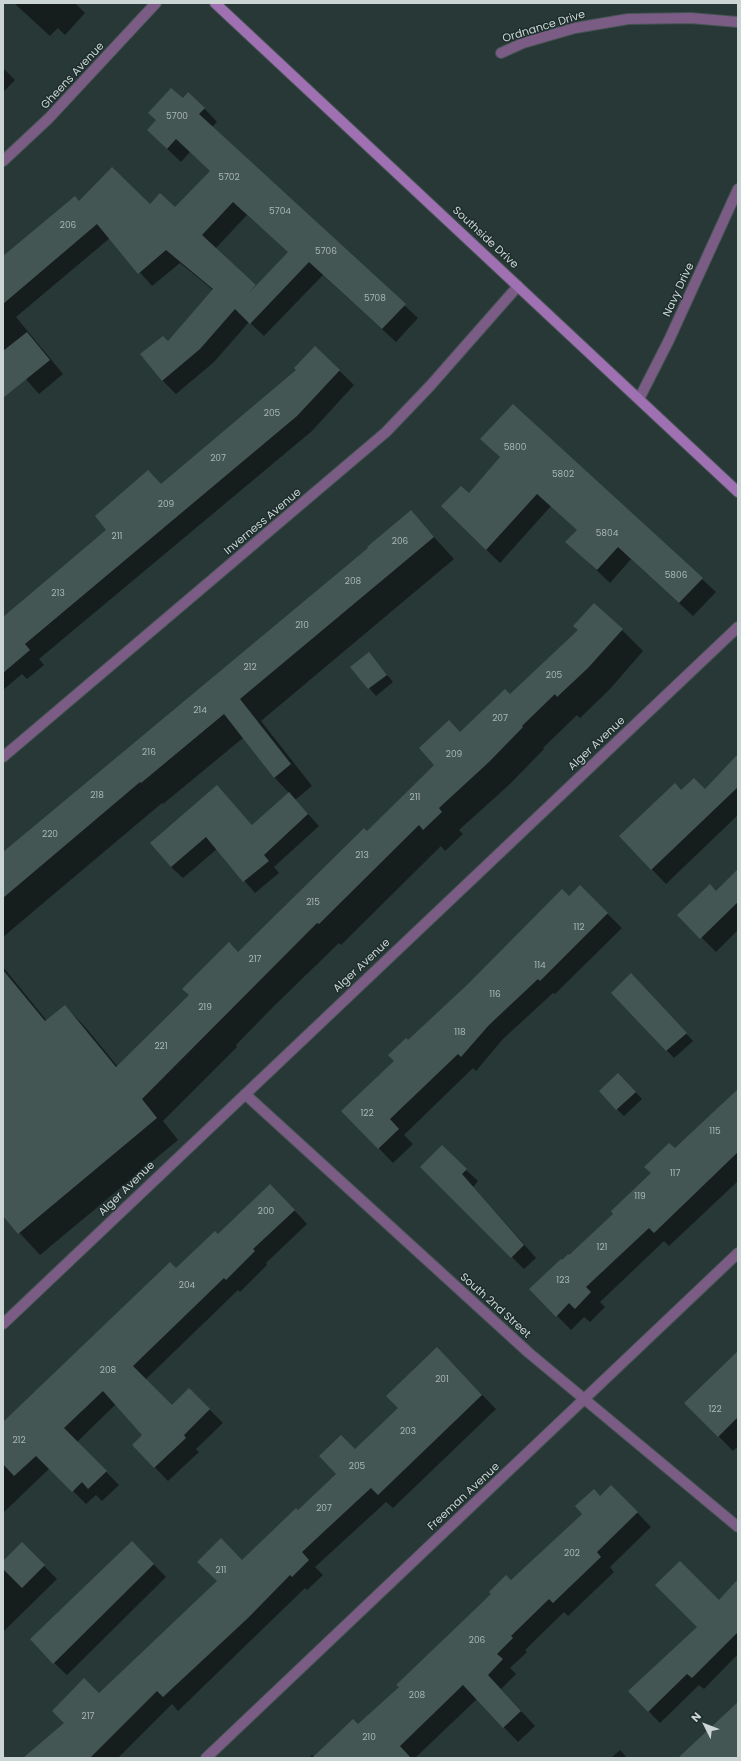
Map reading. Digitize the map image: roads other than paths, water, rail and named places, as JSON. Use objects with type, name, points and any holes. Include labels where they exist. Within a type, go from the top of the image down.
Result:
[{"type":"main road","name":"Southside Drive","points":[[215,3],[738,492]]},
{"type":"street","name":"Gheens Avenue","points":[[3,161],[49,118],[156,3]]},
{"type":"street","name":"Ordnance Drive","points":[[501,53],[523,44],[575,28],[628,19],[690,18],[738,22]]},
{"type":"street","name":"Navy Drive","points":[[639,398],[669,340],[738,190]]},
{"type":"street","name":"Inverness Avenue","points":[[3,757],[386,432],[430,386],[518,286]]},
{"type":"street","name":"Alger Avenue","points":[[3,1324],[738,627]]},
{"type":"street","name":"South 2nd Street","points":[[245,1094],[528,1353],[738,1527]]},
{"type":"street","name":"Freeman Avenue","points":[[206,1758],[738,1253]]}]
